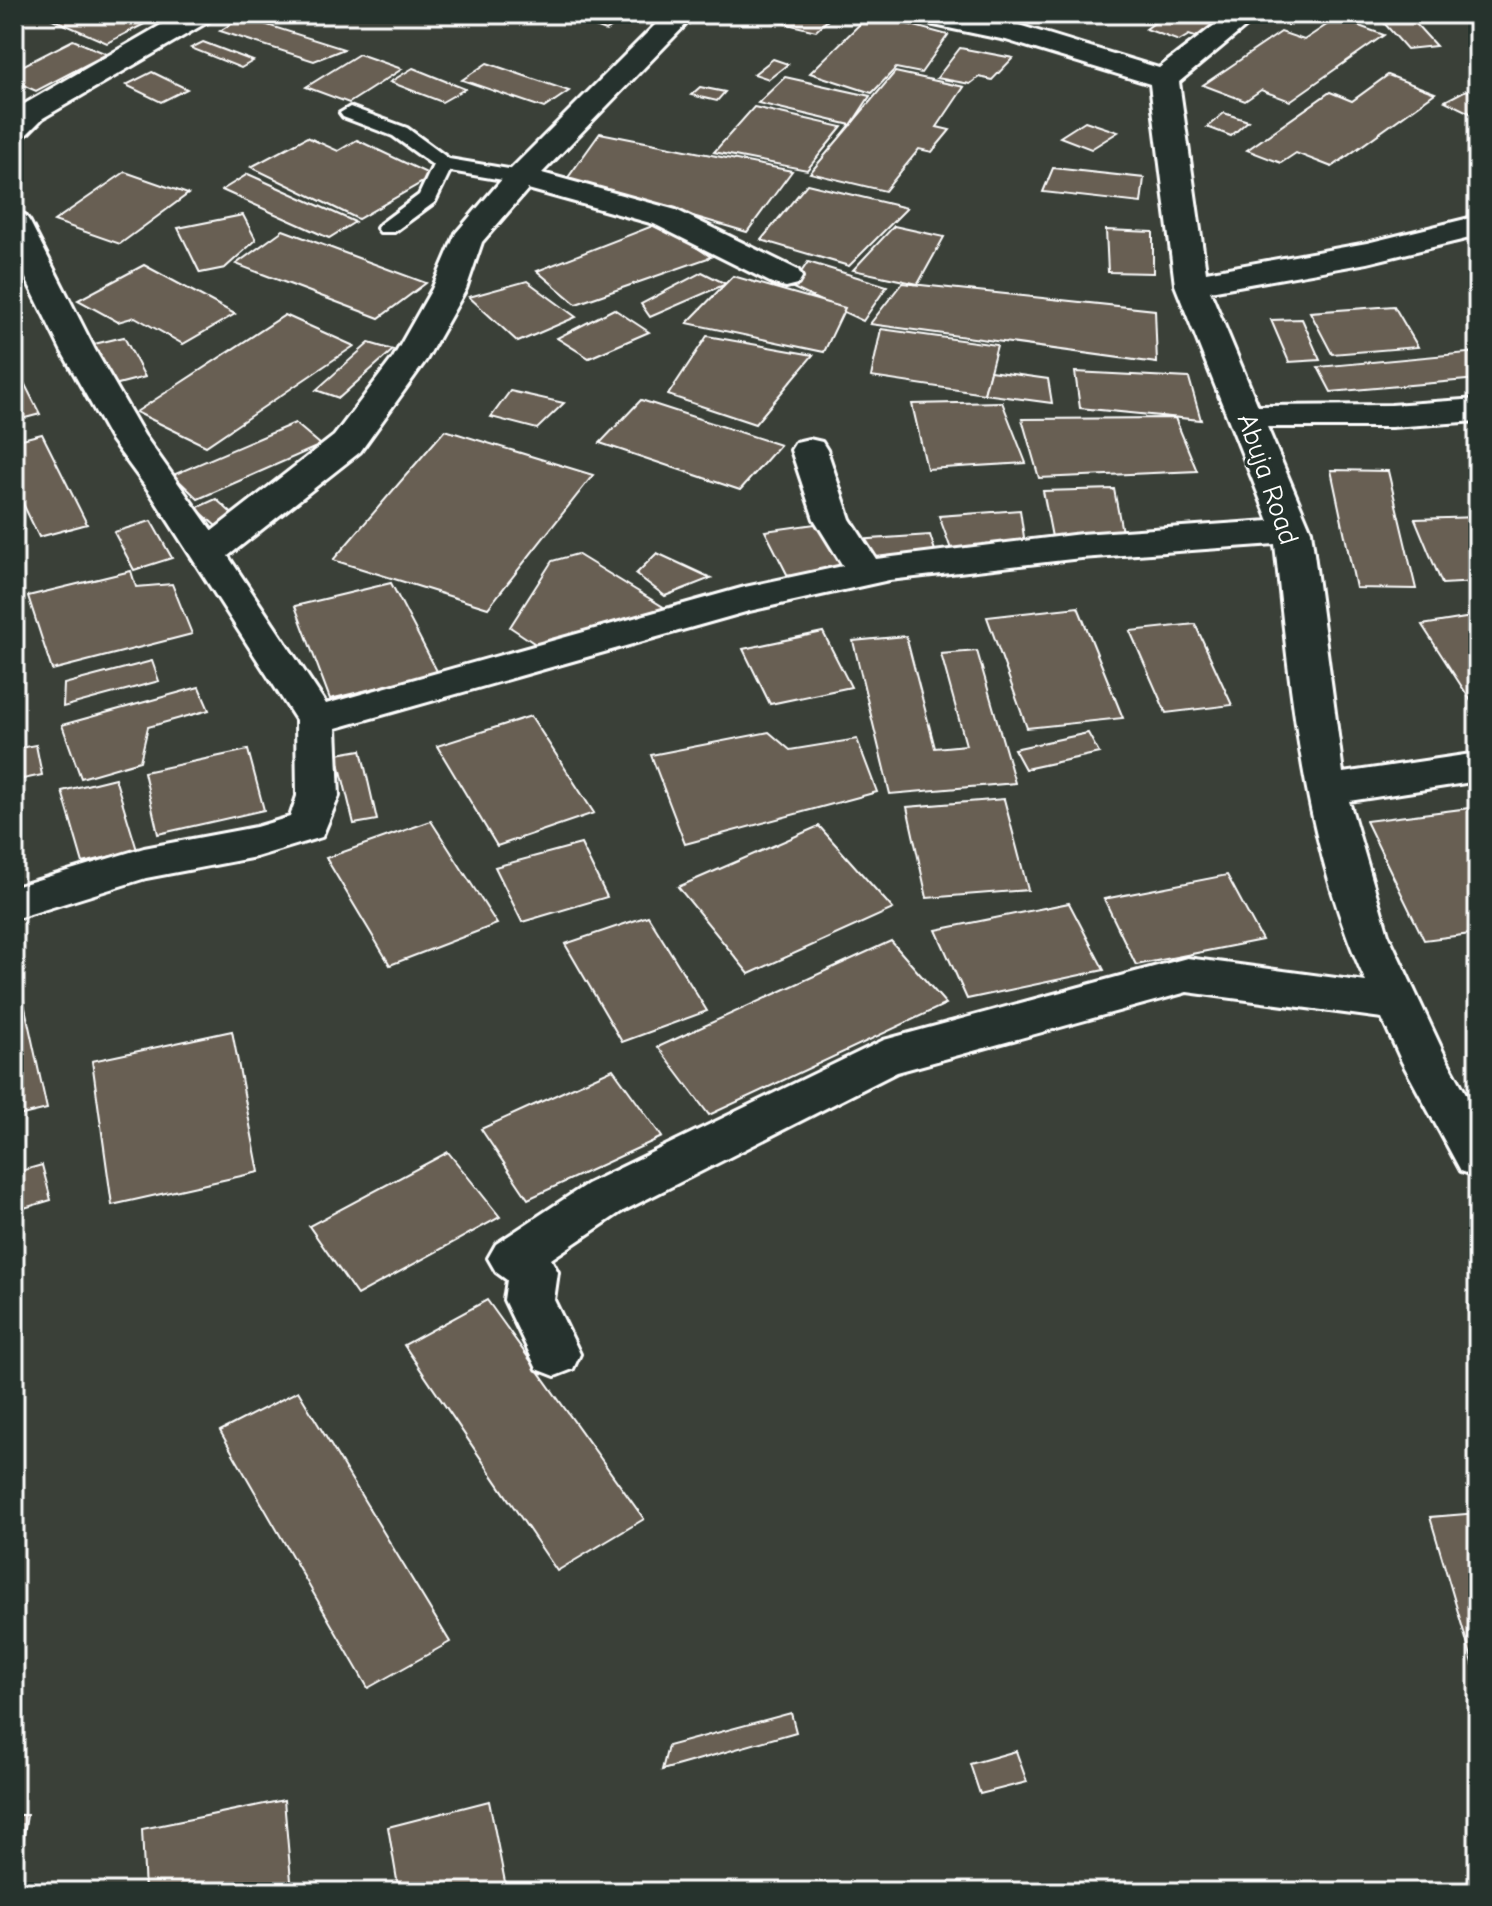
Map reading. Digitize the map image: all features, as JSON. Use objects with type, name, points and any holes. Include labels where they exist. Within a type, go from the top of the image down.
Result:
[{"type":"street","points":[[14,130],[42,106],[201,14]]},
{"type":"street","points":[[207,554],[347,444],[409,360],[449,289],[467,240],[521,177],[682,14]]},
{"type":"street","points":[[920,14],[1012,32],[1164,79],[1247,14]]},
{"type":"street","name":"Abuja Road","points":[[1164,79],[1191,285],[1292,531],[1325,790],[1366,934],[1425,1062],[1478,1158]]},
{"type":"street","points":[[521,177],[665,217],[786,277]]},
{"type":"street","points":[[14,222],[78,350],[128,438],[166,489],[316,720],[318,796],[307,827],[256,842],[144,863],[14,903]]},
{"type":"street","points":[[1191,285],[1367,253],[1478,226]]},
{"type":"street","points":[[1247,417],[1391,416],[1478,410]]},
{"type":"street","points":[[809,450],[832,519],[866,572]]},
{"type":"street","points":[[316,720],[745,599],[866,572],[1081,546],[1292,531]]},
{"type":"street","points":[[1325,790],[1478,767]]},
{"type":"street","points":[[555,1354],[529,1300],[533,1272],[513,1258],[604,1198],[884,1058],[1187,975],[1397,1003]]},
{"type":"lane","points":[[350,113],[394,126],[429,149],[443,164],[521,177]]},
{"type":"lane","points":[[387,228],[428,198],[443,164]]},
{"type":"building","points":[[41,14],[164,14],[107,43]]},
{"type":"building","points":[[558,14],[633,14],[606,31]]},
{"type":"building","points":[[746,14],[828,14],[833,15],[816,31]]},
{"type":"building","points":[[870,14],[948,35],[921,73],[896,68],[872,93],[810,73]]},
{"type":"building","points":[[1159,14],[1245,14],[1205,40],[1189,35],[1179,41],[1146,29],[1164,16]]},
{"type":"building","points":[[1281,14],[1301,14],[1288,25],[1274,20]]},
{"type":"building","points":[[1376,14],[1407,14],[1436,46],[1407,49]]},
{"type":"building","points":[[242,17],[344,49],[314,61],[220,31]]},
{"type":"building","points":[[1337,18],[1384,35],[1290,101],[1261,90],[1245,101],[1203,85],[1281,32],[1304,40]]},
{"type":"building","points":[[73,40],[107,54],[36,91],[14,81],[14,70]]},
{"type":"building","points":[[203,42],[253,61],[241,68],[191,48]]},
{"type":"building","points":[[960,48],[1013,58],[992,80],[979,77],[970,84],[937,78]]},
{"type":"building","points":[[359,54],[402,69],[349,103],[306,87]]},
{"type":"building","points":[[773,59],[788,64],[769,79],[754,74]]},
{"type":"building","points":[[487,63],[569,91],[544,108],[462,80]]},
{"type":"building","points":[[413,68],[465,89],[442,102],[390,82]]},
{"type":"building","points":[[152,72],[187,89],[161,102],[126,85]]},
{"type":"building","points":[[895,72],[964,87],[937,127],[950,130],[932,152],[919,149],[885,191],[810,173]]},
{"type":"building","points":[[1388,75],[1435,93],[1332,167],[1296,153],[1281,163],[1247,150],[1330,92],[1352,101]]},
{"type":"building","points":[[785,77],[870,96],[851,125],[758,103]]},
{"type":"building","points":[[700,87],[725,92],[717,101],[691,95]]},
{"type":"building","points":[[1466,90],[1478,96],[1478,117],[1445,101]]},
{"type":"building","points":[[754,107],[842,127],[807,170],[714,152]]},
{"type":"building","points":[[1224,113],[1248,121],[1231,136],[1207,127]]},
{"type":"building","points":[[1085,121],[1118,132],[1091,149],[1060,137]]},
{"type":"building","points":[[600,133],[792,171],[747,232],[567,179]]},
{"type":"building","points":[[307,137],[338,151],[357,140],[433,176],[358,219],[251,167]]},
{"type":"building","points":[[1053,168],[1144,178],[1141,203],[1043,192]]},
{"type":"building","points":[[125,172],[188,194],[120,244],[54,221]]},
{"type":"building","points":[[248,174],[355,222],[329,238],[222,190]]},
{"type":"building","points":[[807,184],[907,208],[849,266],[761,240]]},
{"type":"building","points":[[243,215],[256,240],[225,268],[200,273],[178,228]]},
{"type":"building","points":[[660,223],[711,257],[576,304],[537,271]]},
{"type":"building","points":[[894,226],[944,237],[918,284],[853,270]]},
{"type":"building","points":[[283,230],[426,283],[379,318],[236,264]]},
{"type":"building","points":[[1106,230],[1153,232],[1153,273],[1108,272]]},
{"type":"building","points":[[808,262],[887,286],[863,321],[791,287]]},
{"type":"building","points":[[144,265],[235,314],[183,344],[135,317],[118,322],[78,300]]},
{"type":"building","points":[[702,272],[726,284],[650,317],[641,304]]},
{"type":"building","points":[[733,276],[845,308],[824,352],[687,323]]},
{"type":"building","points":[[527,281],[576,317],[518,342],[469,297]]},
{"type":"building","points":[[902,283],[1155,310],[1157,363],[870,324]]},
{"type":"building","points":[[1394,306],[1418,347],[1332,354],[1310,312]]},
{"type":"building","points":[[614,309],[649,332],[589,358],[557,338]]},
{"type":"building","points":[[285,315],[354,346],[206,446],[136,412]]},
{"type":"building","points":[[1302,319],[1320,360],[1289,362],[1271,320]]},
{"type":"building","points":[[881,329],[997,345],[984,394],[871,377]]},
{"type":"building","points":[[707,336],[813,355],[755,424],[668,395]]},
{"type":"building","points":[[124,337],[145,377],[110,386],[90,345]]},
{"type":"building","points":[[369,343],[393,350],[339,398],[316,390]]},
{"type":"building","points":[[1478,352],[1478,379],[1331,392],[1318,367]]},
{"type":"building","points":[[14,363],[40,414],[14,421]]},
{"type":"building","points":[[990,371],[1048,379],[1052,403],[984,394]]},
{"type":"building","points":[[1075,372],[1189,378],[1201,420],[1080,408]]},
{"type":"building","points":[[510,391],[564,403],[537,429],[491,417]]},
{"type":"building","points":[[641,400],[780,445],[740,490],[600,443]]},
{"type":"building","points":[[1002,402],[1026,463],[927,469],[912,404]]},
{"type":"building","points":[[1175,418],[1197,471],[1039,478],[1022,419]]},
{"type":"building","points":[[295,423],[321,445],[198,499],[173,475]]},
{"type":"building","points":[[445,430],[593,475],[488,608],[333,560]]},
{"type":"building","points":[[42,434],[87,524],[39,537],[14,485],[14,441]]},
{"type":"building","points":[[1331,470],[1388,471],[1416,589],[1356,588]]},
{"type":"building","points":[[1114,489],[1122,532],[1053,542],[1043,491]]},
{"type":"building","points":[[216,499],[238,519],[218,528],[196,508]]},
{"type":"building","points":[[1020,510],[1025,544],[952,552],[939,516]]},
{"type":"building","points":[[1478,517],[1478,582],[1442,584],[1415,519]]},
{"type":"building","points":[[151,521],[172,558],[134,570],[114,532]]},
{"type":"building","points":[[822,523],[851,564],[790,580],[765,531]]},
{"type":"building","points":[[930,535],[936,554],[865,562],[856,540]]},
{"type":"building","points":[[657,553],[711,578],[665,596],[636,574]]},
{"type":"building","points":[[577,554],[665,608],[537,645],[510,627],[552,561]]},
{"type":"building","points":[[131,571],[136,587],[172,584],[192,634],[52,670],[28,596]]},
{"type":"building","points":[[391,583],[438,673],[330,699],[295,606]]},
{"type":"building","points":[[1078,607],[1123,718],[1027,728],[987,617]]},
{"type":"building","points":[[1478,616],[1478,700],[1471,701],[1422,625]]},
{"type":"building","points":[[1195,624],[1232,705],[1166,713],[1130,631]]},
{"type":"building","points":[[823,632],[851,687],[770,704],[743,649]]},
{"type":"building","points":[[906,636],[935,748],[966,745],[941,654],[977,651],[1015,783],[890,794],[853,641]]},
{"type":"building","points":[[152,661],[159,681],[63,707],[64,684]]},
{"type":"building","points":[[199,687],[209,710],[148,727],[140,761],[81,778],[62,725]]},
{"type":"building","points":[[531,716],[594,813],[497,846],[437,746]]},
{"type":"building","points":[[769,732],[790,750],[857,739],[877,792],[685,844],[651,755]]},
{"type":"building","points":[[1088,733],[1099,753],[1025,769],[1014,749]]},
{"type":"building","points":[[36,745],[42,775],[14,781],[14,749]]},
{"type":"building","points":[[248,750],[264,810],[158,834],[144,772]]},
{"type":"building","points":[[361,750],[377,820],[354,824],[337,754]]},
{"type":"building","points":[[115,778],[137,850],[83,863],[62,791]]},
{"type":"building","points":[[1004,799],[1028,890],[927,898],[907,807]]},
{"type":"building","points":[[1478,807],[1478,933],[1424,940],[1366,821]]},
{"type":"building","points":[[431,821],[497,924],[390,965],[326,858]]},
{"type":"building","points":[[819,826],[893,909],[749,974],[678,887]]},
{"type":"building","points":[[581,844],[607,897],[522,922],[495,867]]},
{"type":"building","points":[[1227,875],[1262,940],[1136,965],[1104,899]]},
{"type":"building","points":[[1069,903],[1104,970],[967,999],[936,930]]},
{"type":"building","points":[[648,916],[707,1011],[622,1042],[565,944]]},
{"type":"building","points":[[891,941],[946,1004],[709,1115],[658,1047]]},
{"type":"building","points":[[17,971],[47,1109],[14,1117],[14,972]]},
{"type":"building","points":[[232,1031],[259,1172],[112,1205],[92,1061]]},
{"type":"building","points":[[613,1069],[662,1137],[528,1199],[481,1129]]},
{"type":"building","points":[[448,1152],[500,1217],[357,1295],[309,1226]]},
{"type":"building","points":[[42,1165],[51,1200],[14,1211],[14,1173]]},
{"type":"building","points":[[487,1300],[644,1519],[557,1571],[404,1345]]},
{"type":"building","points":[[298,1391],[450,1642],[368,1688],[220,1431]]},
{"type":"building","points":[[1478,1513],[1478,1680],[1430,1517]]},
{"type":"building","points":[[791,1713],[796,1732],[662,1770],[668,1746]]},
{"type":"building","points":[[1016,1751],[1027,1782],[980,1794],[970,1764]]},
{"type":"building","points":[[284,1800],[292,1892],[145,1892],[142,1829]]},
{"type":"building","points":[[489,1801],[507,1892],[399,1892],[388,1827]]},
{"type":"building","points":[[14,1815],[27,1815],[15,1892],[14,1892]]}]
